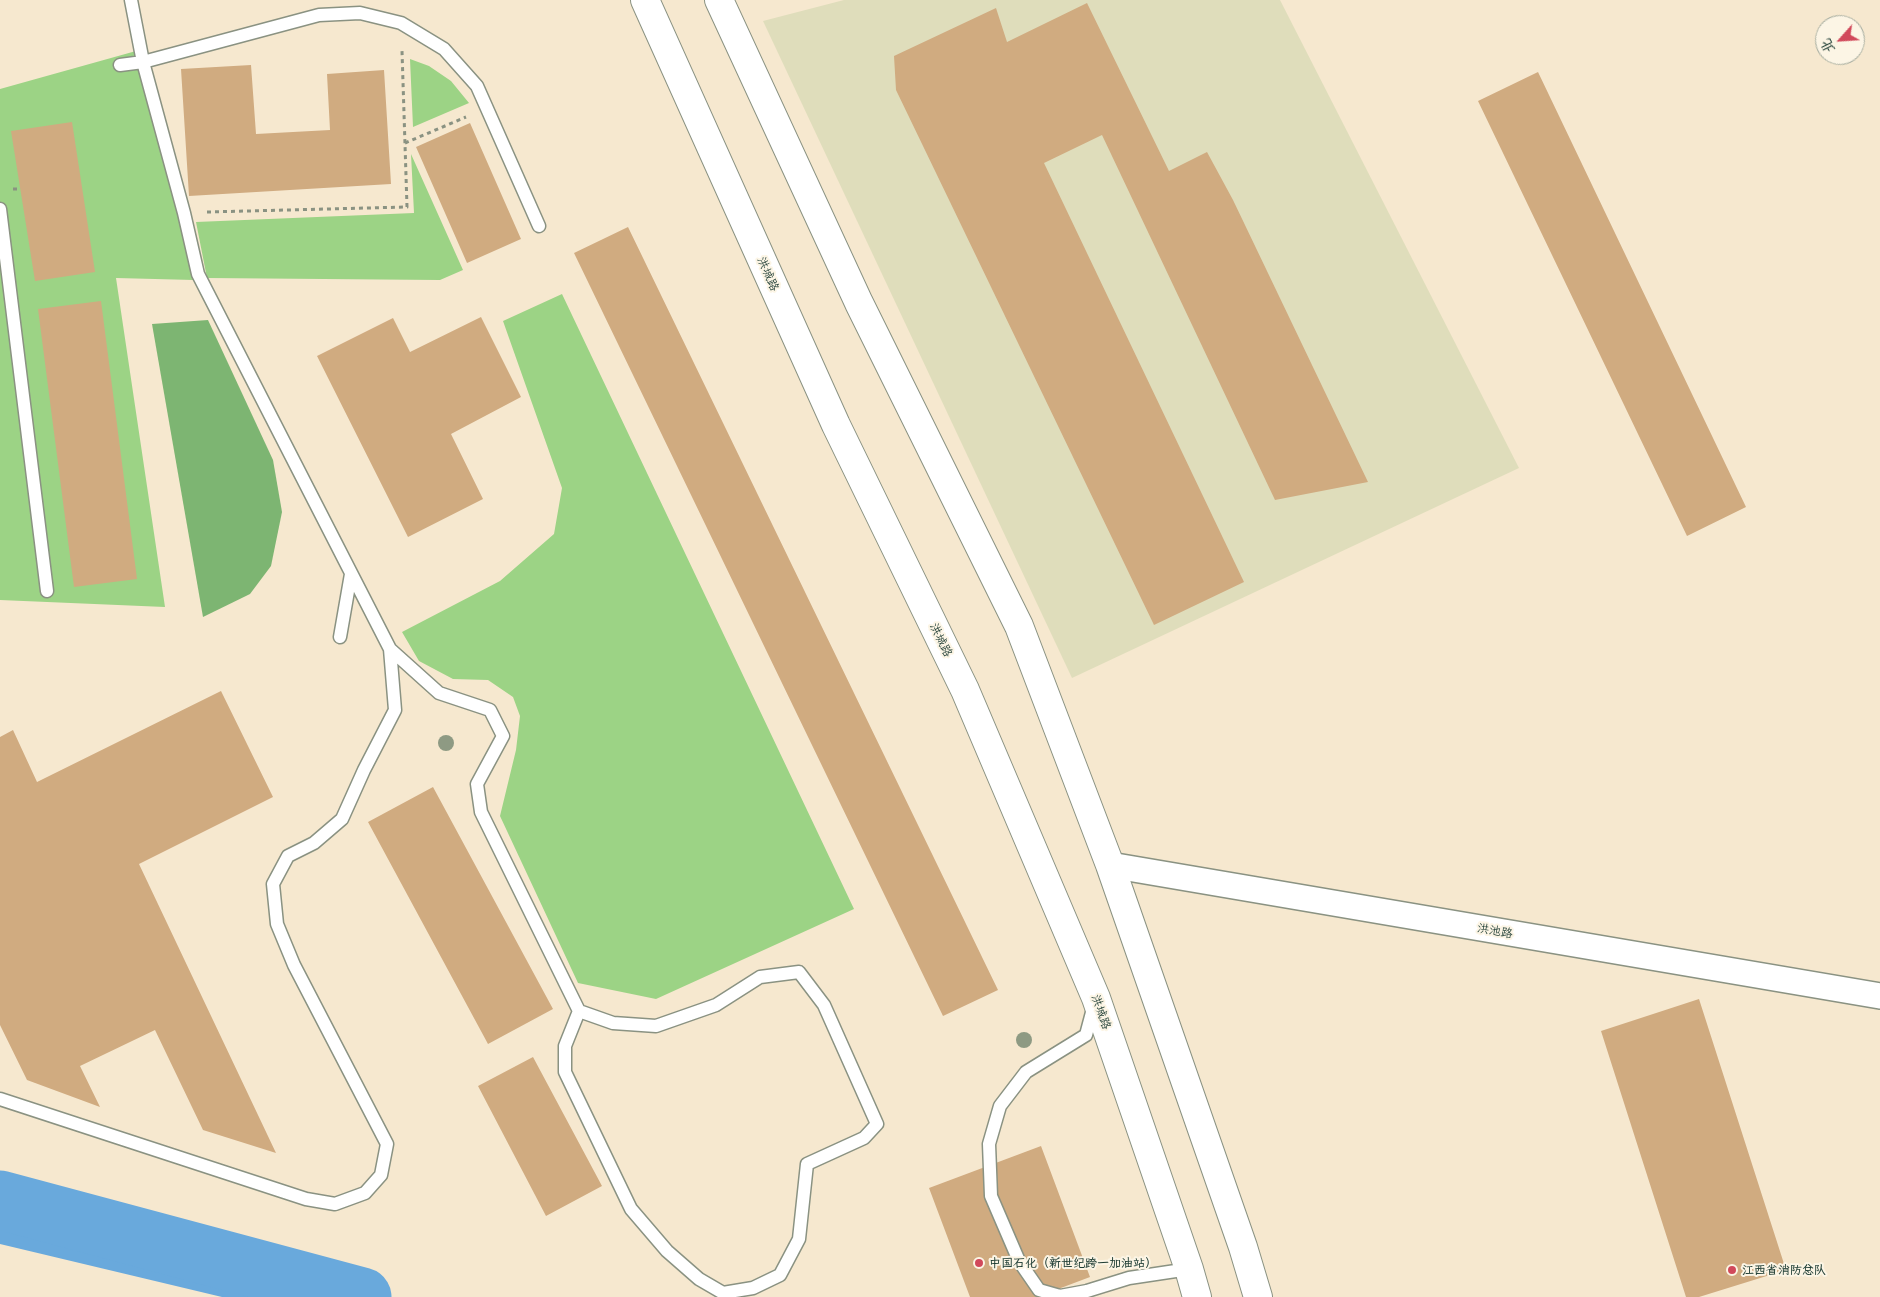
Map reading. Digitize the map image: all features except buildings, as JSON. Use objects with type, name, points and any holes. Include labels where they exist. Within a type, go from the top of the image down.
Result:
[{"type":"highway","name":"洪城路","points":[[645,0],[836,425],[965,690],[1096,998],[1197,1297]]},
{"type":"highway","points":[[718,0],[859,303],[1019,626],[1110,866],[1243,1247],[1258,1297]]},
{"type":"street","name":"洪池路","points":[[1110,866],[1880,996]]},
{"type":"lane","points":[[132,0],[143,62],[184,213],[198,274],[390,650],[439,693],[490,710],[502,736],[477,784],[481,812],[579,1011],[613,1022],[656,1026],[716,1005],[760,977],[800,972],[824,1005],[877,1124],[864,1138],[807,1164],[799,1239],[780,1275],[753,1288],[723,1293],[699,1279],[667,1251],[631,1209],[565,1072],[565,1046],[579,1011]]},
{"type":"lane","points":[[120,65],[143,62],[319,15],[360,13],[401,23],[444,49],[476,86],[539,226]]},
{"type":"lane","points":[[0,210],[47,591]]},
{"type":"lane","points":[[340,637],[351,574]]},
{"type":"lane","points":[[0,1099],[306,1199],[335,1204],[365,1192],[381,1174],[387,1144],[294,965],[277,924],[273,884],[288,856],[314,843],[342,819],[364,770],[395,710],[390,650]]},
{"type":"lane","points":[[1096,998],[1086,1035],[1026,1072],[1000,1106],[989,1144],[991,1196],[1020,1261],[1040,1290],[1060,1296],[1129,1278],[1189,1269]]},
{"type":"path","points":[[184,213],[407,207],[401,23]]},
{"type":"path","points":[[405,143],[486,108]]},
{"type":"shaded area","points":[[844,0],[1280,0],[1519,468],[1072,678],[763,21]]},
{"type":"green space","points":[[136,51],[194,280],[116,278],[165,607],[0,600],[0,89]]},
{"type":"green space","points":[[410,59],[429,66],[451,81],[469,103],[413,127]]},
{"type":"green space","points":[[411,154],[463,270],[440,280],[207,278],[196,222],[414,213]]},
{"type":"green space","points":[[562,294],[854,909],[656,999],[578,983],[500,816],[516,750],[520,716],[513,697],[488,680],[453,679],[419,661],[402,632],[500,581],[554,534],[562,488],[503,321]]},
{"type":"green space","points":[[208,320],[273,460],[282,512],[271,566],[250,594],[203,617],[152,324]]},
{"type":"water","points":[[0,1204],[367,1297],[222,1297],[0,1244]]},
{"type":"waterway","points":[[0,1200],[362,1297]]},
{"type":"place","name":"中国石化（新世纪跨一加油站）","points":[[979,1263]]},
{"type":"place","name":"江西省消防总队","points":[[1732,1270]]}]
